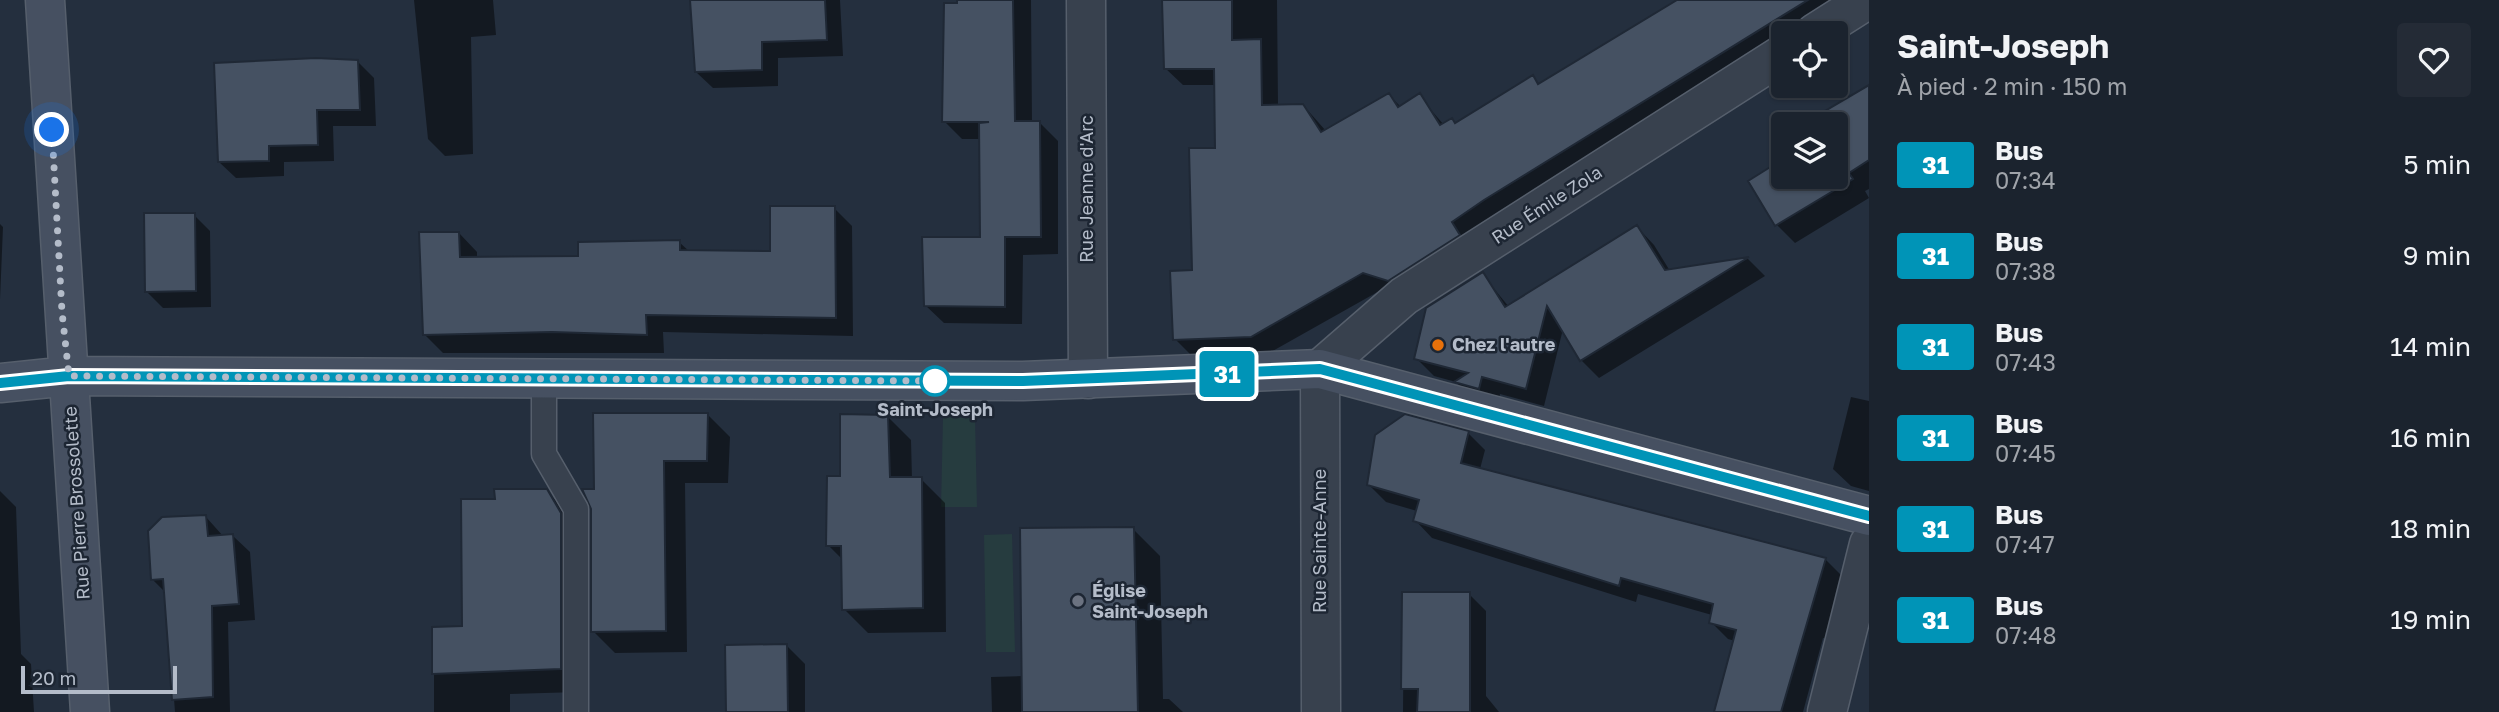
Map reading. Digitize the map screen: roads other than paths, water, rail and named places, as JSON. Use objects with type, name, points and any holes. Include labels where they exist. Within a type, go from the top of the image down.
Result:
[{"type":"street","name":"Rue Pierre Brossolette","points":[[45,0],[62,312],[69,376],[90,712]]},
{"type":"street","name":"Rue Jeanne d'Arc","points":[[1086,0],[1088,379]]},
{"type":"street","points":[[1834,21],[1867,0]]},
{"type":"street","name":"Rue Émile Zola","points":[[1320,369],[1404,296],[1771,62]]},
{"type":"street","points":[[0,383],[69,376],[1088,379],[1320,369],[1869,516]]},
{"type":"street","name":"Rue Sainte-Anne","points":[[1320,369],[1321,712]]},
{"type":"street","points":[[1827,712],[1869,544]]},
{"type":"lane","points":[[544,379],[544,454],[576,509],[576,712]]},
{"type":"place","name":"Chez l'autre","points":[[1438,345]]},
{"type":"place","name":"Saint-Joseph","points":[[935,381]]},
{"type":"place","name":"Église Saint-Joseph","points":[[1078,601]]}]
